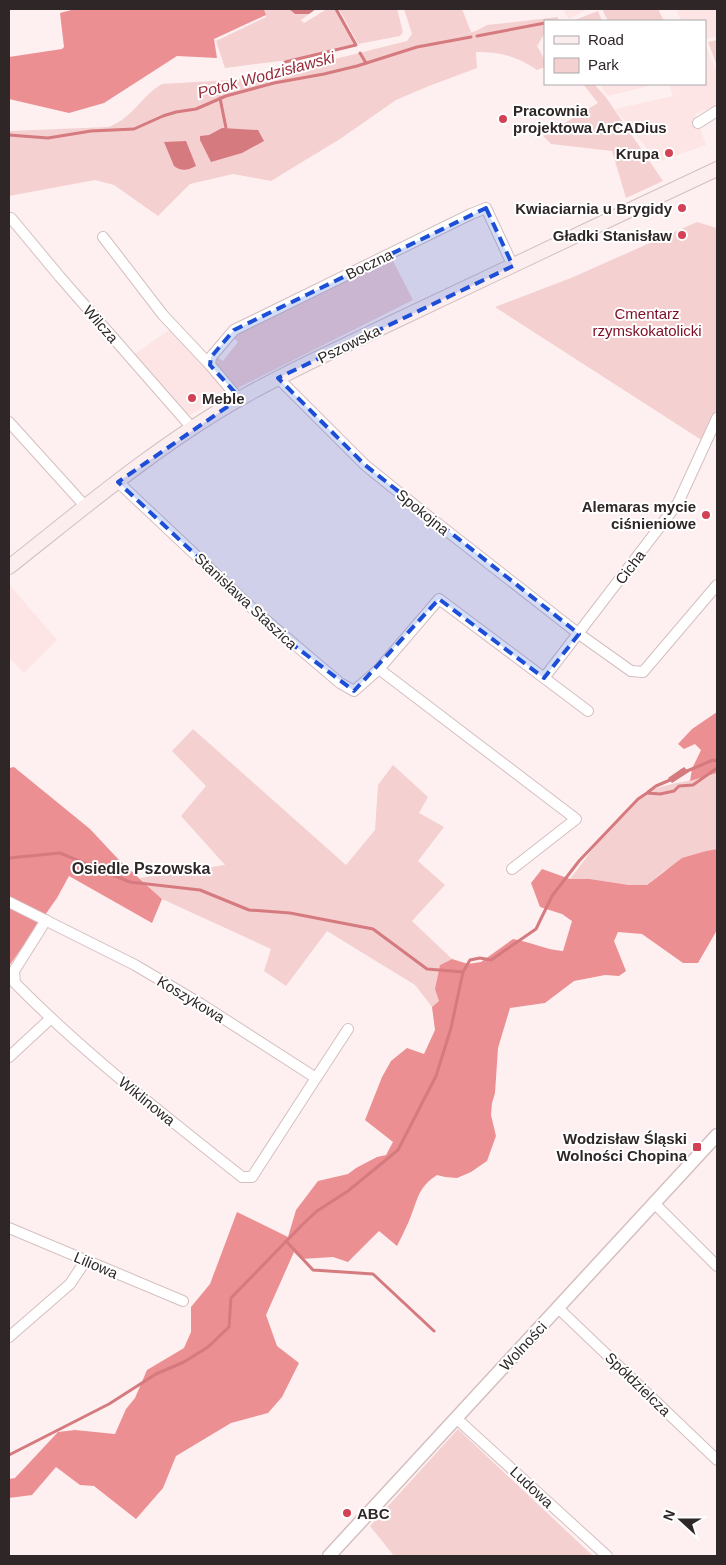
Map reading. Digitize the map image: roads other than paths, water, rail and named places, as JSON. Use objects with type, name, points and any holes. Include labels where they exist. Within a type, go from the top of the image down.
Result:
[{"type":"main road","name":"Pszowska","points":[[9,567],[118,482],[193,428],[239,399],[278,378],[717,169]]},
{"type":"street","points":[[698,122],[717,112]]},
{"type":"street","name":"Boczna","points":[[210,365],[211,357],[234,330],[486,208],[513,266]]},
{"type":"street","name":"Wilcza","points":[[11,218],[60,277],[193,428]]},
{"type":"street","points":[[103,237],[163,315],[239,399]]},
{"type":"street","name":"Spokojna","points":[[278,378],[365,465],[579,634]]},
{"type":"street","name":"Cicha","points":[[544,678],[678,504],[717,418]]},
{"type":"street","points":[[9,422],[86,507]]},
{"type":"street","name":"Stanisława Staszica","points":[[118,482],[254,610],[340,683],[354,691],[379,669],[439,599],[588,711]]},
{"type":"street","points":[[579,634],[631,671],[643,672],[717,585]]},
{"type":"street","points":[[379,669],[576,820],[512,869]]},
{"type":"street","name":"Koszykowa","points":[[9,902],[135,965],[201,1004],[316,1078]]},
{"type":"street","name":"Wiklinowa","points":[[46,920],[14,971],[15,983],[50,1019],[140,1097],[242,1177],[252,1178],[316,1078]]},
{"type":"street","points":[[9,1057],[50,1019]]},
{"type":"street","points":[[316,1078],[348,1028]]},
{"type":"street","name":"Wolności","points":[[329,1556],[717,1135]]},
{"type":"street","points":[[655,1204],[717,1266]]},
{"type":"street","name":"Liliowa","points":[[9,1228],[183,1301]]},
{"type":"street","points":[[9,1337],[70,1284],[86,1260]]},
{"type":"street","name":"Spółdzielcza","points":[[558,1308],[717,1460]]},
{"type":"street","name":"Ludowa","points":[[456,1418],[607,1556]]},
{"type":"waterway","points":[[285,62],[356,45],[336,9]]},
{"type":"waterway","name":"Potok Wodzisławski","points":[[477,36],[544,23]]},
{"type":"waterway","name":"Potok Wodzisławski","points":[[9,135],[48,138],[91,131],[134,129],[163,116],[196,109],[226,96],[274,83],[357,66],[417,47],[471,37]]},
{"type":"waterway","points":[[360,53],[366,63]]},
{"type":"waterway","points":[[220,98],[226,128]]},
{"type":"waterway","points":[[687,771],[713,760],[717,761]]},
{"type":"waterway","points":[[9,1455],[109,1404],[156,1374],[184,1362],[208,1347],[229,1327],[231,1298],[317,1211],[348,1191],[398,1150],[436,1076],[451,1028],[463,972],[470,960],[480,958],[491,960],[536,929],[552,896],[579,861],[638,799],[647,793],[660,794],[674,791],[679,786],[693,785],[717,768]]},
{"type":"waterway","points":[[648,792],[670,780]]},
{"type":"waterway","points":[[9,858],[60,853],[130,882],[200,890],[249,910],[290,913],[373,929],[427,969],[463,972]]},
{"type":"waterway","points":[[286,1241],[313,1270],[373,1274],[434,1331]]},
{"type":"place","name":"Pracownia projektowa ArCADius","points":[[503,119]]},
{"type":"place","name":"Krupa","points":[[669,153]]},
{"type":"place","name":"Kwiaciarnia u Brygidy","points":[[682,208]]},
{"type":"place","name":"Gładki Stanisław","points":[[682,235]]},
{"type":"place","name":"Meble","points":[[192,398]]},
{"type":"place","name":"Alemaras mycie ciśnieniowe","points":[[706,515]]},
{"type":"place","name":"Wodzisław Śląski Wolności Chopina","points":[[697,1147]]},
{"type":"place","name":"ABC","points":[[347,1513]]},
{"type":"district","name":"Osiedle Pszowska","points":[[141,868]]},
{"type":"park label","name":"Cmentarz rzymskokatolicki","points":[[647,322]]}]
